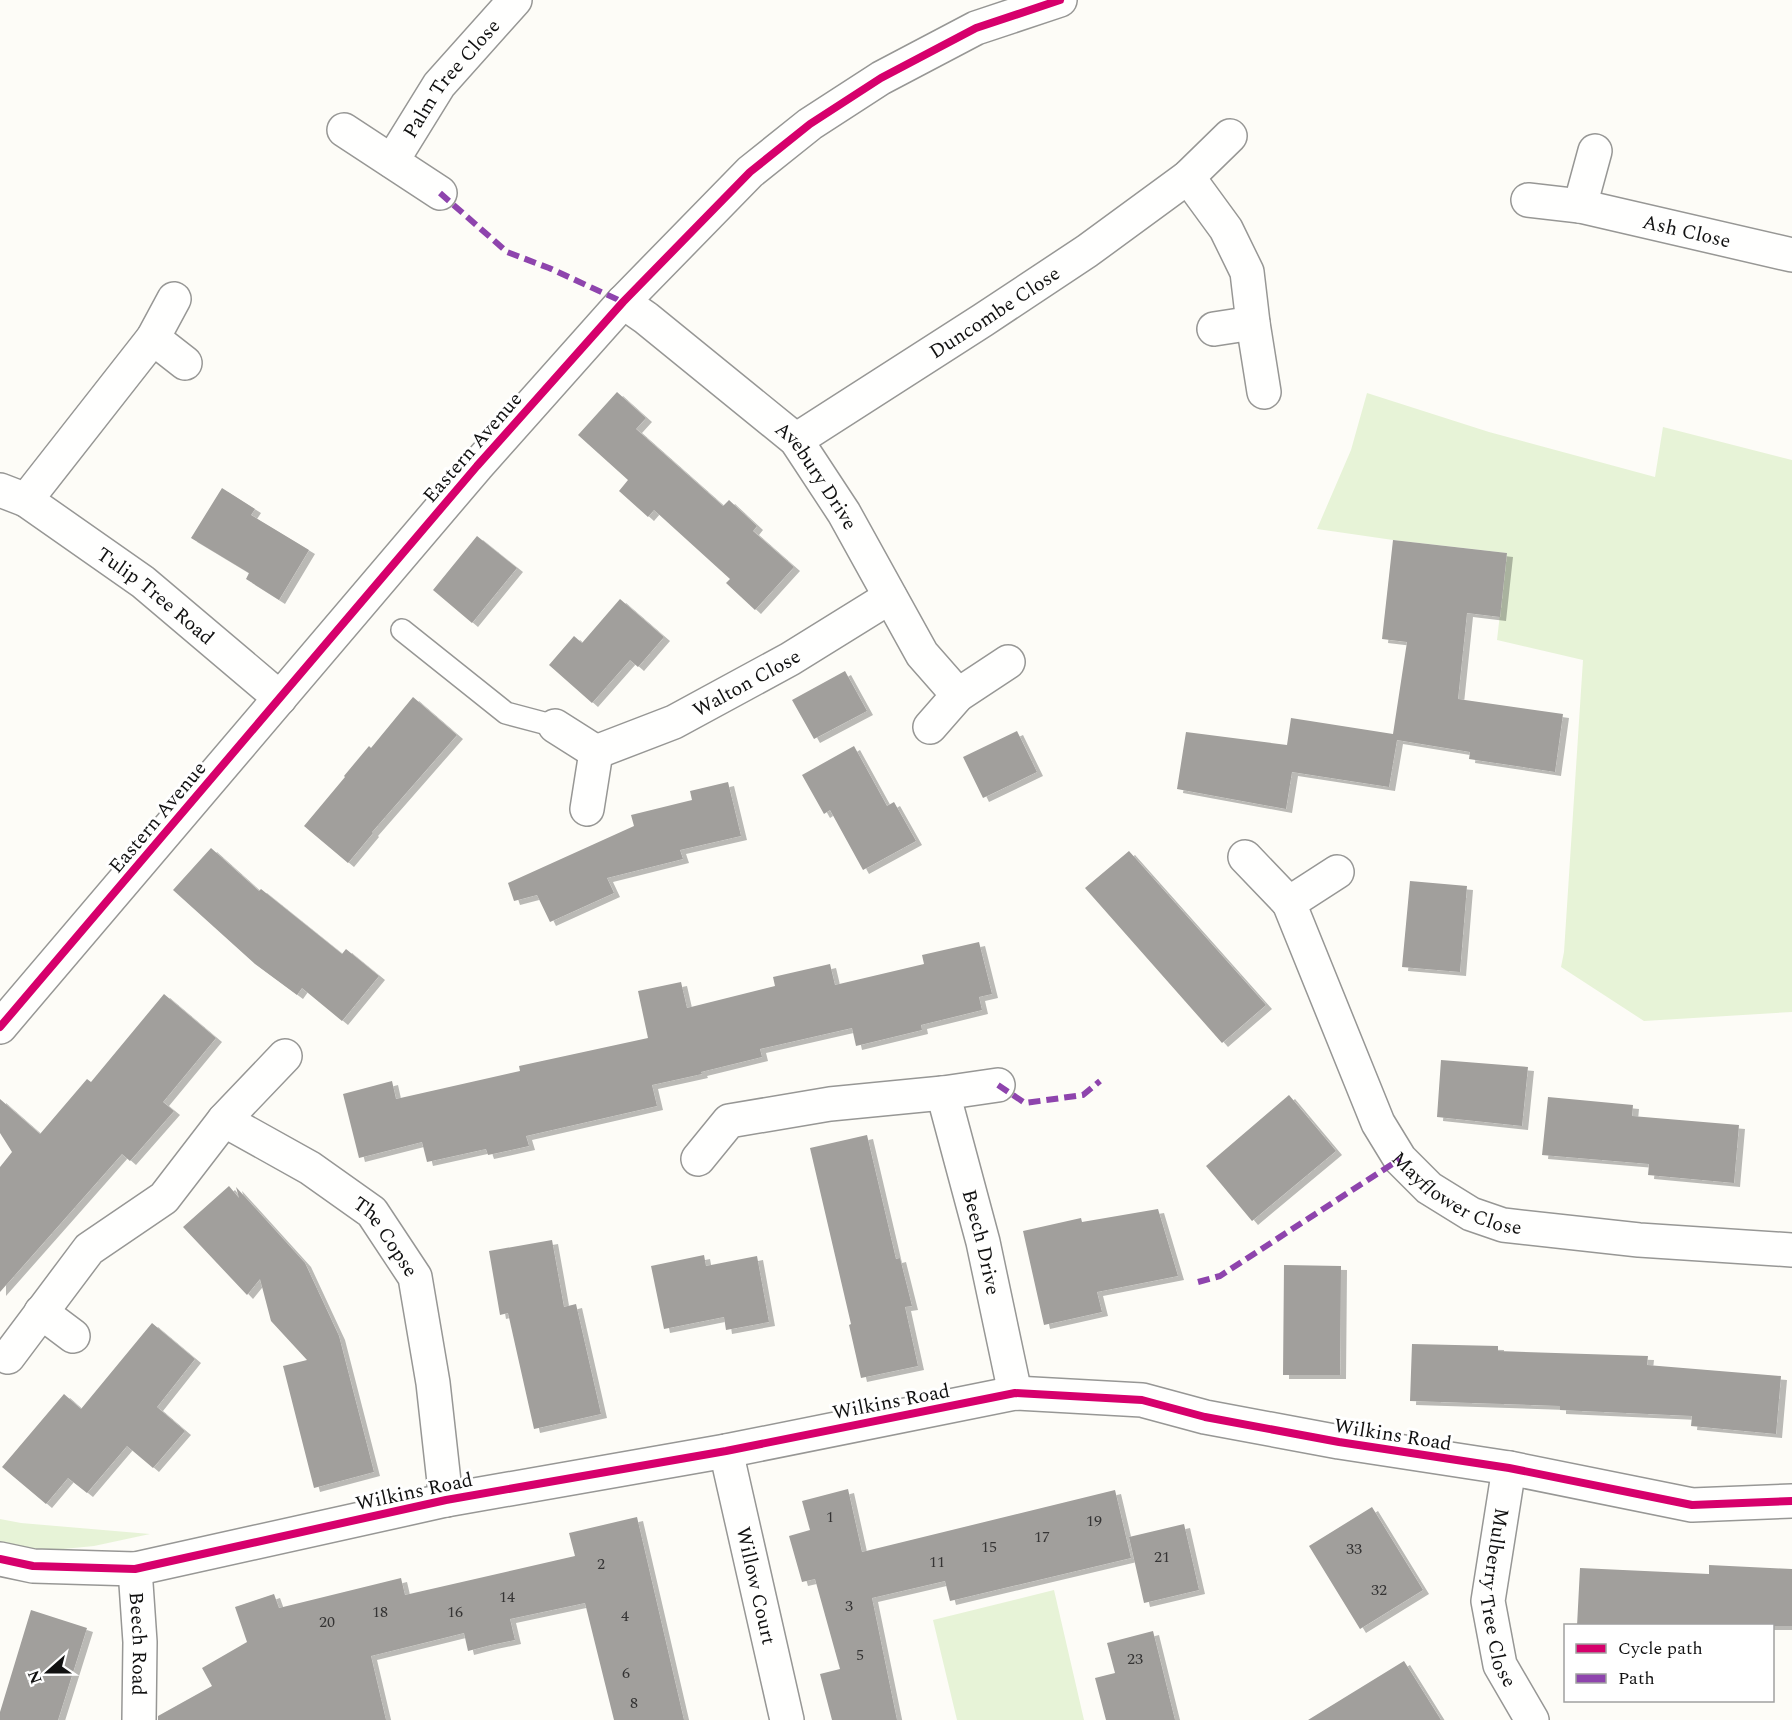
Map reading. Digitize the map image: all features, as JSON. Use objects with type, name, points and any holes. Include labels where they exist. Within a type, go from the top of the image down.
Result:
[{"type":"street","name":"Palm Tree Close","points":[[392,161],[439,85],[515,0]]},
{"type":"street","name":"Eastern Avenue","points":[[0,1027],[477,466],[623,302],[750,172],[810,124],[881,78],[976,28],[1059,0]]},
{"type":"street","name":"Palm Tree Close","points":[[344,130],[440,193]]},
{"type":"street","name":"Duncombe Close","points":[[796,440],[1087,251],[1188,177],[1230,136]]},
{"type":"street","points":[[1580,206],[1595,151]]},
{"type":"street","points":[[1188,177],[1226,229],[1247,272],[1264,392]]},
{"type":"street","name":"Ash Close","points":[[1528,200],[1580,206],[1792,255]]},
{"type":"street","name":"Tulip Tree Road","points":[[174,299],[153,338],[13,495],[143,582],[280,698]]},
{"type":"street","name":"Avebury Drive","points":[[623,302],[646,318],[796,440],[844,513],[922,654],[957,695]]},
{"type":"street","points":[[1214,329],[1253,323]]},
{"type":"street","points":[[153,338],[185,363]]},
{"type":"street","name":"Walton Close","points":[[596,752],[674,722],[790,659],[890,597]]},
{"type":"street","points":[[930,727],[957,695],[1008,662]]},
{"type":"street","points":[[555,726],[596,752],[587,809]]},
{"type":"street","name":"Mayflower Close","points":[[1245,857],[1289,903],[1378,1124],[1400,1159],[1429,1188],[1471,1214],[1503,1225],[1639,1240],[1792,1250]]},
{"type":"street","points":[[1289,903],[1337,872]]},
{"type":"street","points":[[8,1357],[89,1249],[164,1198],[224,1120],[285,1056]]},
{"type":"street","points":[[698,1159],[729,1121],[830,1104],[999,1085]]},
{"type":"street","name":"Beech Drive","points":[[943,1093],[982,1242],[1015,1393]]},
{"type":"street","name":"The Copse","points":[[224,1120],[310,1168],[372,1212],[415,1277],[433,1383],[446,1500]]},
{"type":"street","points":[[41,1312],[73,1336]]},
{"type":"street","name":"Wilkins Road","points":[[0,1559],[33,1566],[135,1569],[446,1500],[726,1451],[1015,1393],[1142,1400],[1205,1417],[1328,1440],[1509,1468],[1692,1505],[1792,1501]]},
{"type":"street","name":"Willow Court","points":[[726,1451],[787,1720]]},
{"type":"street","name":"Mulberry Tree Close","points":[[1509,1468],[1488,1601],[1500,1665],[1532,1720]]},
{"type":"street","name":"Beech Road","points":[[135,1569],[140,1642],[139,1720]]},
{"type":"lane","points":[[402,630],[506,713],[555,726]]},
{"type":"green space","points":[[1367,393],[1489,432],[1655,477],[1663,427],[1792,460],[1792,1012],[1644,1021],[1561,967],[1564,952],[1583,660],[1497,640],[1507,553],[1317,529],[1351,450]]},
{"type":"green space","points":[[0,1519],[21,1523],[150,1534],[94,1546],[43,1551],[0,1542]]},
{"type":"green space","points":[[1054,1590],[1084,1720],[957,1720],[933,1620]]},
{"type":"building","points":[[617,392],[646,418],[636,429],[723,506],[729,500],[757,526],[753,531],[794,567],[755,610],[726,583],[730,579],[654,510],[648,517],[619,491],[628,480],[578,435]]},
{"type":"building","points":[[222,488],[255,509],[251,515],[309,550],[279,600],[246,579],[249,573],[191,538]]},
{"type":"building","points":[[477,536],[517,568],[472,623],[433,590]]},
{"type":"building","points":[[1393,540],[1507,553],[1500,617],[1467,613],[1458,699],[1563,714],[1555,772],[1469,759],[1470,752],[1397,740],[1389,787],[1292,772],[1286,809],[1177,789],[1186,732],[1287,745],[1291,718],[1393,734],[1407,642],[1382,639]]},
{"type":"building","points":[[620,599],[664,637],[638,667],[630,660],[592,703],[549,665],[574,636],[582,643]]},
{"type":"building","points":[[845,671],[867,711],[814,739],[792,700]]},
{"type":"building","points":[[413,697],[457,735],[372,832],[348,863],[304,826],[369,746],[371,748]]},
{"type":"building","points":[[1017,731],[1037,772],[983,798],[963,757]]},
{"type":"building","points":[[854,746],[887,806],[894,802],[916,841],[863,870],[830,810],[824,814],[802,775]]},
{"type":"building","points":[[728,782],[741,836],[680,850],[683,859],[607,878],[614,893],[550,922],[537,895],[514,901],[508,883],[634,826],[631,815],[692,800],[690,791]]},
{"type":"building","points":[[211,848],[259,891],[261,889],[342,954],[346,949],[379,976],[342,1021],[302,988],[297,995],[255,964],[173,890]]},
{"type":"building","points":[[1129,851],[1266,1005],[1222,1043],[1085,888]]},
{"type":"building","points":[[1410,881],[1467,886],[1460,972],[1402,967]]},
{"type":"building","points":[[979,942],[992,994],[979,997],[982,1010],[921,1025],[922,1030],[856,1046],[852,1028],[760,1049],[762,1057],[652,1085],[657,1106],[526,1136],[529,1146],[488,1155],[486,1149],[427,1162],[422,1142],[359,1158],[343,1094],[392,1081],[396,1099],[520,1071],[519,1066],[648,1038],[638,991],[681,982],[687,1008],[775,986],[773,977],[830,964],[835,985],[924,964],[922,955]]},
{"type":"building","points":[[164,994],[216,1038],[163,1102],[174,1111],[130,1161],[122,1154],[0,1292],[0,1167],[12,1152],[0,1133],[0,1099],[40,1134],[87,1079],[91,1082]]},
{"type":"building","points":[[1441,1060],[1528,1067],[1522,1126],[1437,1117]]},
{"type":"building","points":[[1289,1095],[1336,1151],[1252,1221],[1206,1166]]},
{"type":"building","points":[[1548,1097],[1633,1105],[1632,1116],[1739,1125],[1734,1183],[1648,1175],[1649,1164],[1542,1155]]},
{"type":"building","points":[[867,1135],[896,1259],[900,1258],[912,1306],[905,1307],[918,1366],[861,1378],[849,1325],[851,1324],[810,1148]]},
{"type":"building","points":[[229,1186],[239,1198],[236,1187],[305,1263],[339,1336],[374,1472],[314,1488],[283,1366],[307,1360],[271,1321],[260,1279],[247,1295],[183,1227]]},
{"type":"building","points":[[1158,1209],[1178,1276],[1097,1292],[1102,1312],[1044,1325],[1023,1231],[1081,1218],[1082,1222]]},
{"type":"building","points":[[552,1240],[564,1307],[576,1304],[601,1414],[534,1429],[508,1313],[500,1315],[489,1251]]},
{"type":"building","points":[[704,1255],[706,1266],[757,1256],[769,1322],[726,1330],[724,1317],[664,1329],[651,1266]]},
{"type":"building","points":[[1284,1265],[1341,1266],[1340,1375],[1283,1375]]},
{"type":"building","points":[[152,1323],[195,1359],[157,1407],[185,1431],[153,1468],[127,1446],[87,1493],[68,1478],[46,1504],[2,1467],[64,1394],[81,1409]]},
{"type":"building","points":[[1412,1344],[1498,1346],[1498,1351],[1648,1356],[1647,1365],[1781,1376],[1776,1434],[1691,1426],[1692,1416],[1560,1410],[1560,1406],[1410,1401]]},
{"type":"building","points":[[848,1489],[862,1552],[1115,1490],[1131,1558],[950,1601],[945,1581],[872,1598],[897,1720],[832,1720],[820,1674],[840,1669],[815,1579],[802,1582],[789,1536],[810,1530],[802,1501]]},
{"type":"building","points":[[1372,1507],[1423,1590],[1360,1629],[1309,1546]]},
{"type":"building","points":[[637,1517],[684,1720],[614,1720],[585,1603],[510,1619],[515,1640],[468,1651],[464,1633],[371,1656],[386,1720],[158,1720],[158,1716],[212,1686],[202,1668],[247,1642],[235,1607],[274,1594],[279,1608],[401,1578],[405,1595],[575,1556],[569,1533]]},
{"type":"building","points":[[1184,1524],[1199,1590],[1144,1603],[1129,1537]]},
{"type":"building","points":[[1709,1565],[1792,1569],[1792,1626],[1774,1626],[1774,1624],[1577,1624],[1580,1568],[1709,1574]]},
{"type":"building","points":[[31,1610],[87,1628],[58,1720],[0,1720],[0,1712]]},
{"type":"building","points":[[1153,1631],[1175,1720],[1106,1720],[1095,1678],[1115,1673],[1107,1643]]},
{"type":"building","points":[[1404,1661],[1441,1720],[1308,1720]]},
{"type":"marked path","points":[[440,193],[507,252],[549,268],[623,302]]},
{"type":"marked path","points":[[998,1085],[1025,1103],[1083,1095],[1100,1081]]},
{"type":"marked path","points":[[1198,1282],[1220,1276],[1400,1159]]},
{"type":"cycle path","points":[[0,1027],[477,466],[623,302],[750,172],[810,124],[881,78],[976,28],[1060,0]]},
{"type":"cycle path","points":[[0,1559],[33,1566],[135,1569],[446,1500],[726,1451],[1015,1393],[1142,1400],[1205,1417],[1339,1442],[1509,1468],[1692,1505],[1792,1501]]}]
